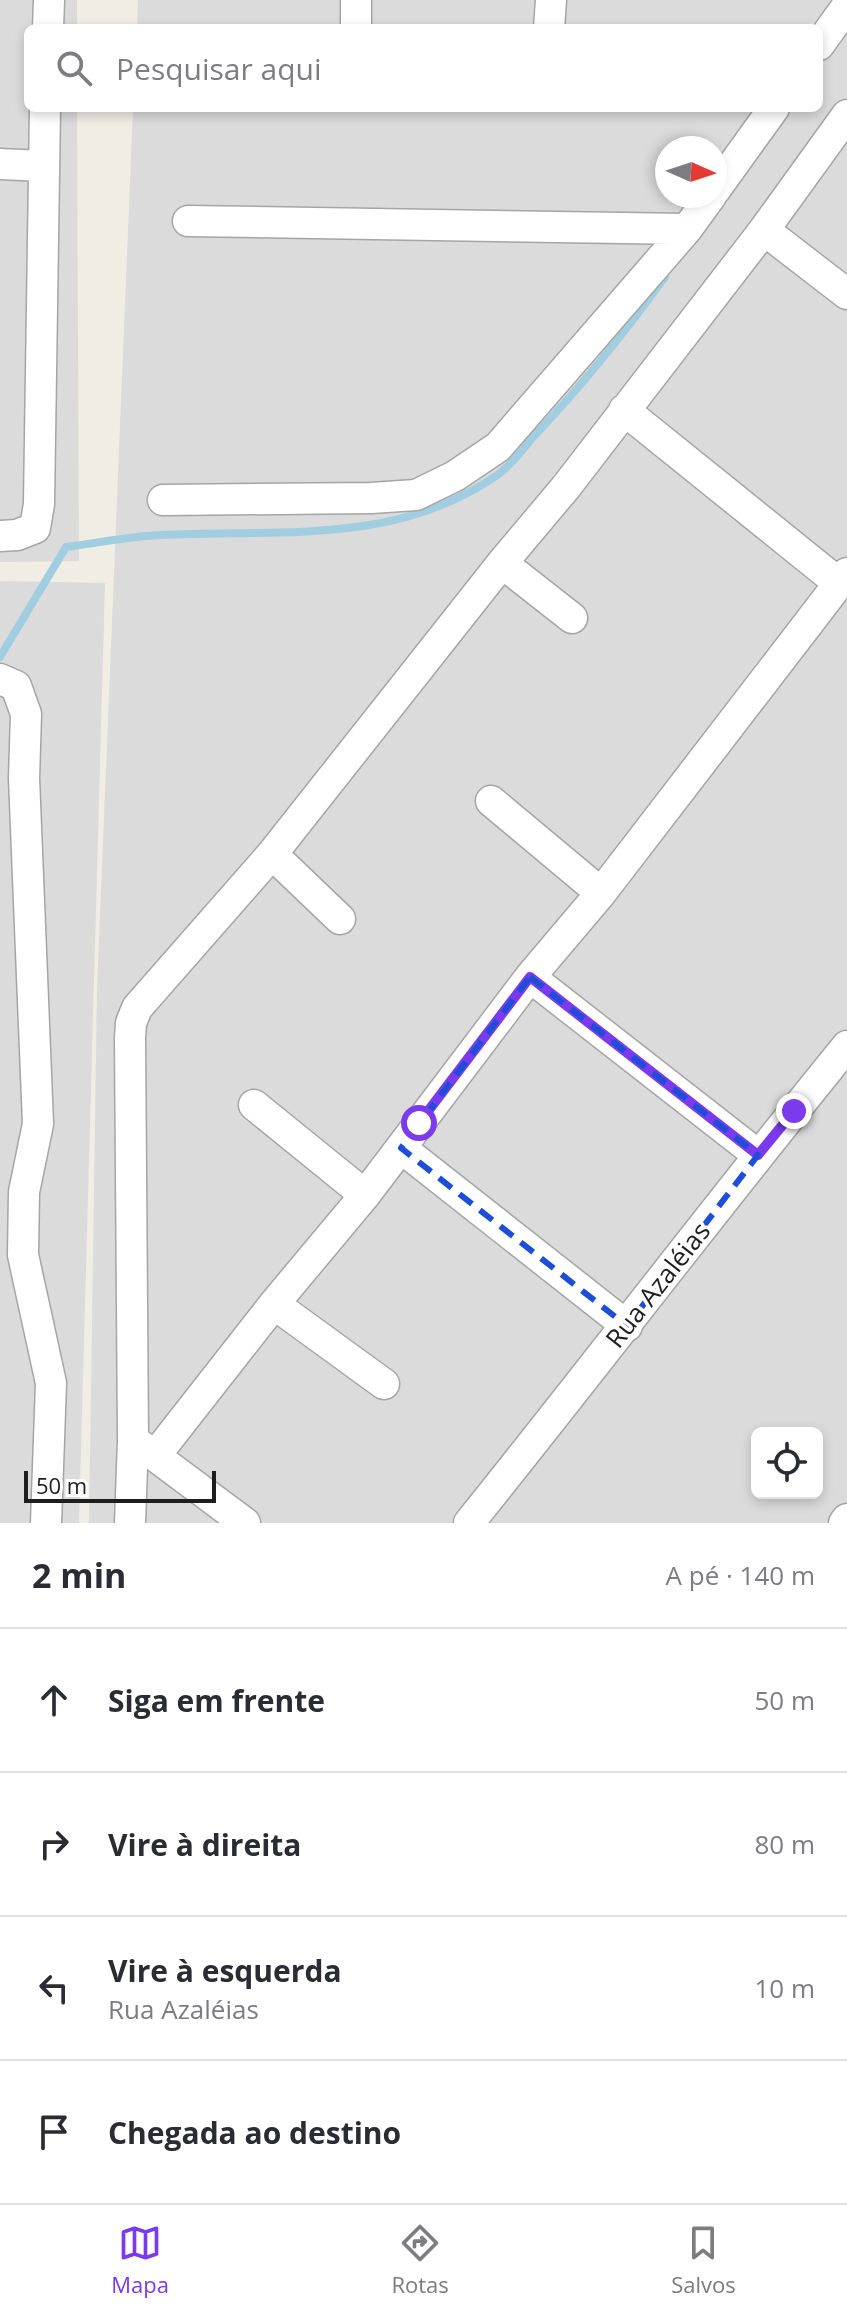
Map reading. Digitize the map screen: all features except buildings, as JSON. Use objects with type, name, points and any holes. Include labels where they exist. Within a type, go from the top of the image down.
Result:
[{"type":"street","points":[[48,24],[49,0]]},
{"type":"street","points":[[356,0],[356,24]]},
{"type":"street","points":[[549,24],[551,0]]},
{"type":"street","points":[[823,39],[847,6]]},
{"type":"street","points":[[0,536],[17,535],[35,528],[39,504],[45,112]]},
{"type":"street","points":[[727,173],[771,112]]},
{"type":"street","points":[[130,1523],[144,1448],[131,1023],[137,1008],[272,854],[502,563],[566,487],[764,230],[847,115]]},
{"type":"street","points":[[0,164],[43,166]]},
{"type":"street","points":[[163,500],[416,495],[455,476],[498,447],[702,208]]},
{"type":"street","points":[[188,221],[687,229]]},
{"type":"street","points":[[764,230],[847,294]]},
{"type":"street","points":[[144,1448],[274,1304],[365,1195],[530,977],[601,893],[843,579],[624,410]]},
{"type":"street","points":[[502,563],[572,618]]},
{"type":"street","points":[[0,679],[16,686],[26,714],[24,778],[38,1124],[24,1192],[23,1255],[51,1383],[46,1523]]},
{"type":"street","points":[[491,801],[601,893]]},
{"type":"street","points":[[272,854],[340,919]]},
{"type":"street","points":[[530,977],[758,1155]]},
{"type":"street","name":"Rua Azaléias","points":[[469,1523],[847,1046]]},
{"type":"street","points":[[254,1105],[365,1195]]},
{"type":"street","points":[[401,1148],[627,1326]]},
{"type":"street","points":[[274,1304],[384,1384]]},
{"type":"street","points":[[144,1448],[245,1523]]},
{"type":"highlighted area","points":[[530,977],[758,1155],[627,1326],[401,1148]]},
{"type":"shaded area","points":[[0,0],[77,0],[77,24],[24,24],[24,112],[77,112],[79,561],[0,562]]},
{"type":"shaded area","points":[[138,0],[847,0],[847,1523],[89,1523],[97,989],[133,112],[823,112],[823,24],[137,24]]},
{"type":"shaded area","points":[[0,581],[105,583],[79,1523],[0,1523]]},
{"type":"waterway","points":[[0,657],[66,547],[150,536],[335,530],[376,524],[417,514],[457,498],[496,476],[569,398],[665,277]]},
{"type":"route","points":[[419,1123],[530,977],[758,1155],[794,1111]]}]
